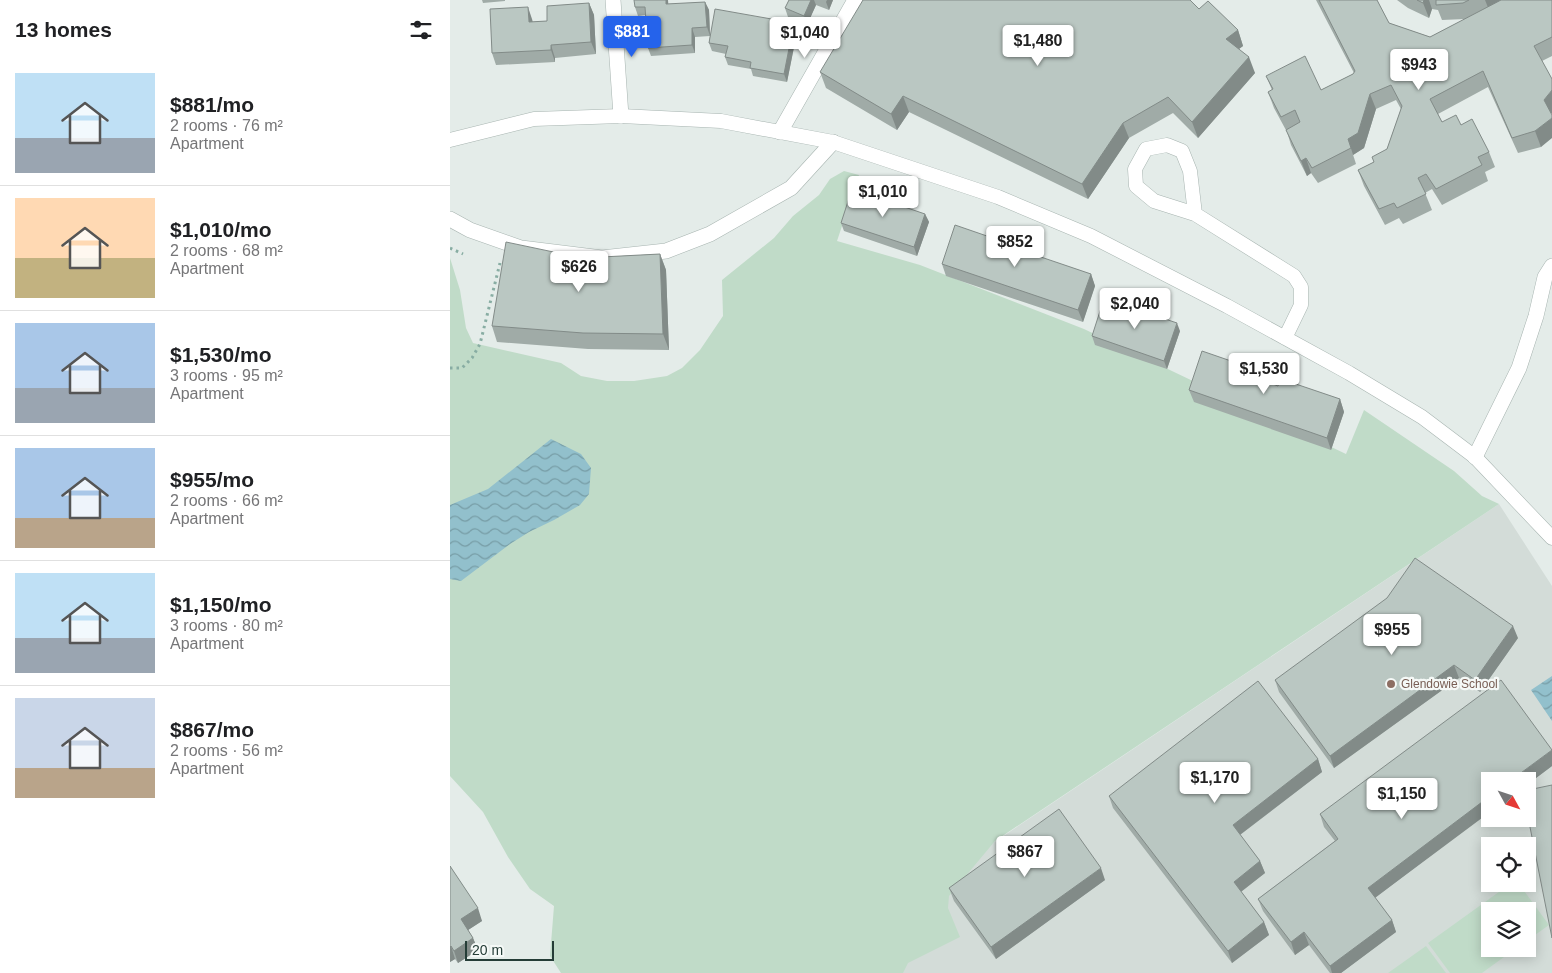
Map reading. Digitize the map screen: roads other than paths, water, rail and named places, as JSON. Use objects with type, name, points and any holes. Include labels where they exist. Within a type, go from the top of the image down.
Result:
[{"type":"street","points":[[780,132],[855,0]]},
{"type":"street","points":[[612,1],[621,116]]},
{"type":"street","points":[[450,219],[470,230],[521,248],[602,258],[666,251],[710,234],[791,188],[833,142]]},
{"type":"street","points":[[1475,457],[1519,368],[1536,316],[1545,277],[1552,266]]},
{"type":"lane","points":[[450,140],[534,119],[621,116],[720,121],[833,142],[998,197],[1091,236],[1227,306],[1349,373],[1422,417],[1475,457],[1552,538]]},
{"type":"lane","points":[[1195,214],[1190,171],[1182,151],[1167,145],[1146,149],[1135,169],[1136,186],[1154,201],[1195,214],[1294,276],[1301,287],[1301,306],[1286,338]]},
{"type":"water","points":[[551,439],[581,454],[591,468],[589,494],[580,505],[510,544],[461,581],[450,579],[450,505],[488,489]]},
{"type":"water","points":[[1552,676],[1552,721],[1531,690]]},
{"type":"place","name":"Glendowie School","points":[[1391,684]]}]
